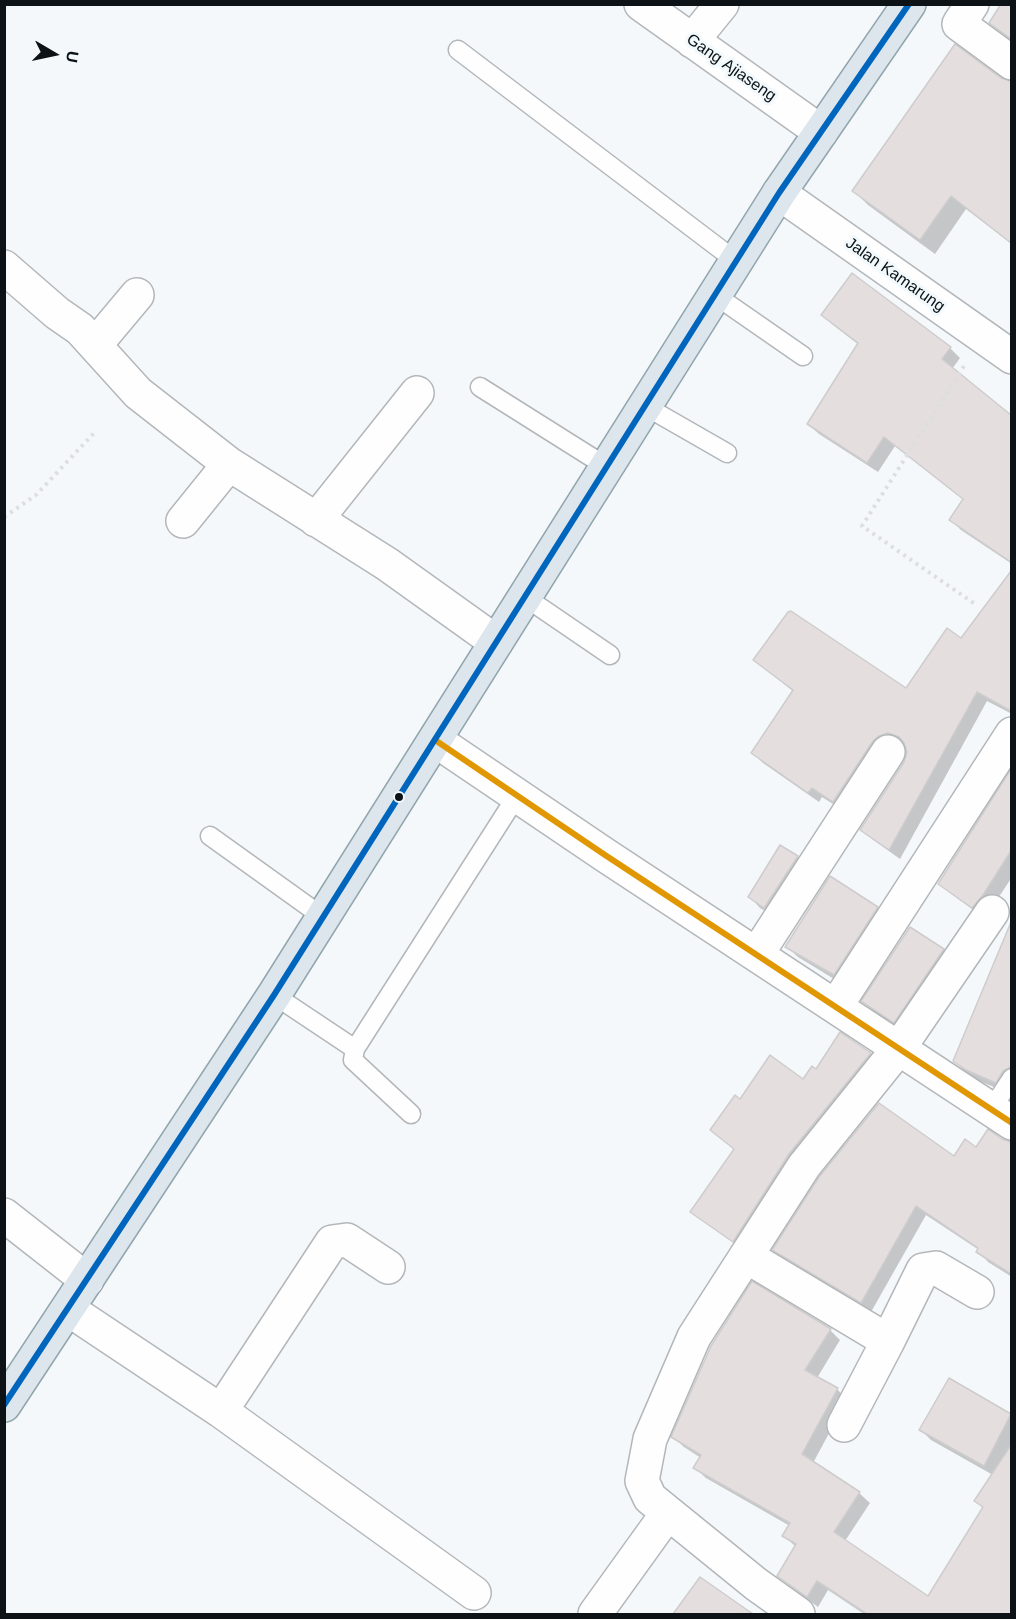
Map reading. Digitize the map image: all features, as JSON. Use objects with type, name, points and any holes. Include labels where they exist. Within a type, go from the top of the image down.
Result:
[{"type":"main road","points":[[4,1405],[274,995],[779,193],[909,4]]},
{"type":"street","name":"Gang Ajiaseng","points":[[641,4],[821,132]]},
{"type":"street","points":[[692,41],[722,4]]},
{"type":"street","points":[[972,4],[959,24],[1011,63]]},
{"type":"street","name":"Jalan Kamarung","points":[[779,193],[1011,357]]},
{"type":"street","points":[[4,267],[96,344],[138,393],[229,464],[387,564],[496,642]]},
{"type":"street","points":[[96,344],[137,295]]},
{"type":"street","points":[[316,520],[417,393]]},
{"type":"street","points":[[183,521],[229,464]]},
{"type":"street","points":[[836,1006],[1011,734]]},
{"type":"street","points":[[435,740],[1001,1116]]},
{"type":"street","points":[[757,954],[888,752]]},
{"type":"street","points":[[798,1614],[756,1584],[650,1498],[642,1481],[650,1438],[694,1337],[804,1166],[899,1048],[992,912]]},
{"type":"street","points":[[4,1215],[87,1280]]},
{"type":"street","points":[[221,1411],[332,1242],[347,1240],[388,1267]]},
{"type":"street","points":[[746,1256],[888,1341]]},
{"type":"street","points":[[844,1425],[923,1270],[936,1269],[977,1292]]},
{"type":"street","points":[[68,1309],[221,1411],[474,1593]]},
{"type":"street","points":[[595,1614],[667,1514]]},
{"type":"lane","points":[[458,50],[736,261]]},
{"type":"lane","points":[[715,295],[803,356]]},
{"type":"lane","points":[[480,387],[607,466]]},
{"type":"lane","points":[[645,406],[727,453]]},
{"type":"lane","points":[[525,597],[610,655]]},
{"type":"lane","points":[[411,1114],[353,1060],[355,1048],[518,794]]},
{"type":"lane","points":[[210,836],[323,917]]},
{"type":"lane","points":[[274,995],[355,1048]]},
{"type":"lane","points":[[1001,1116],[1011,1078]]},
{"type":"path","points":[[975,604],[862,525],[982,337]]},
{"type":"path","points":[[4,517],[36,495],[95,432]]},
{"type":"building","points":[[1001,4],[1011,4],[1011,39],[989,23]]},
{"type":"building","points":[[955,44],[1001,78],[1011,81],[1011,243],[951,196],[920,240],[852,191]]},
{"type":"building","points":[[852,273],[951,347],[942,359],[1011,415],[1011,562],[949,520],[963,499],[884,437],[867,463],[807,424],[858,343],[821,315]]},
{"type":"building","points":[[1011,571],[1011,711],[977,692],[889,850],[860,830],[904,762],[907,752],[899,737],[888,733],[873,741],[833,802],[812,788],[808,793],[751,753],[793,690],[753,660],[788,612],[791,611],[906,688],[947,628],[961,638]]},
{"type":"building","points":[[1011,769],[1011,851],[972,908],[938,884]]},
{"type":"building","points":[[780,845],[798,856],[764,908],[748,897]]},
{"type":"building","points":[[830,876],[878,907],[834,975],[785,947]]},
{"type":"building","points":[[1011,922],[1011,1067],[1003,1071],[996,1083],[966,1070],[953,1061]]},
{"type":"building","points":[[910,927],[944,949],[894,1023],[861,1001]]},
{"type":"building","points":[[840,1032],[871,1053],[789,1154],[733,1242],[690,1212],[734,1149],[710,1130],[735,1095],[740,1099],[770,1055],[803,1079],[812,1066],[816,1069]]},
{"type":"building","points":[[879,1103],[954,1156],[965,1139],[976,1147],[988,1129],[1002,1139],[1011,1142],[1011,1274],[976,1252],[978,1248],[916,1206],[861,1303],[772,1250],[819,1177]]},
{"type":"building","points":[[752,1281],[831,1329],[805,1370],[838,1388],[802,1454],[860,1492],[834,1532],[928,1596],[983,1507],[974,1501],[1011,1445],[1011,1614],[867,1614],[817,1581],[807,1597],[777,1576],[796,1544],[782,1536],[790,1523],[693,1468],[701,1455],[671,1437],[711,1346]]},
{"type":"building","points":[[949,1378],[1011,1414],[984,1466],[919,1430]]},
{"type":"building","points":[[700,1577],[753,1614],[673,1614]]},
{"type":"transit line","points":[[4,1405],[274,995],[779,193],[909,4]]},
{"type":"transit line","points":[[435,740],[1012,1123]]}]
